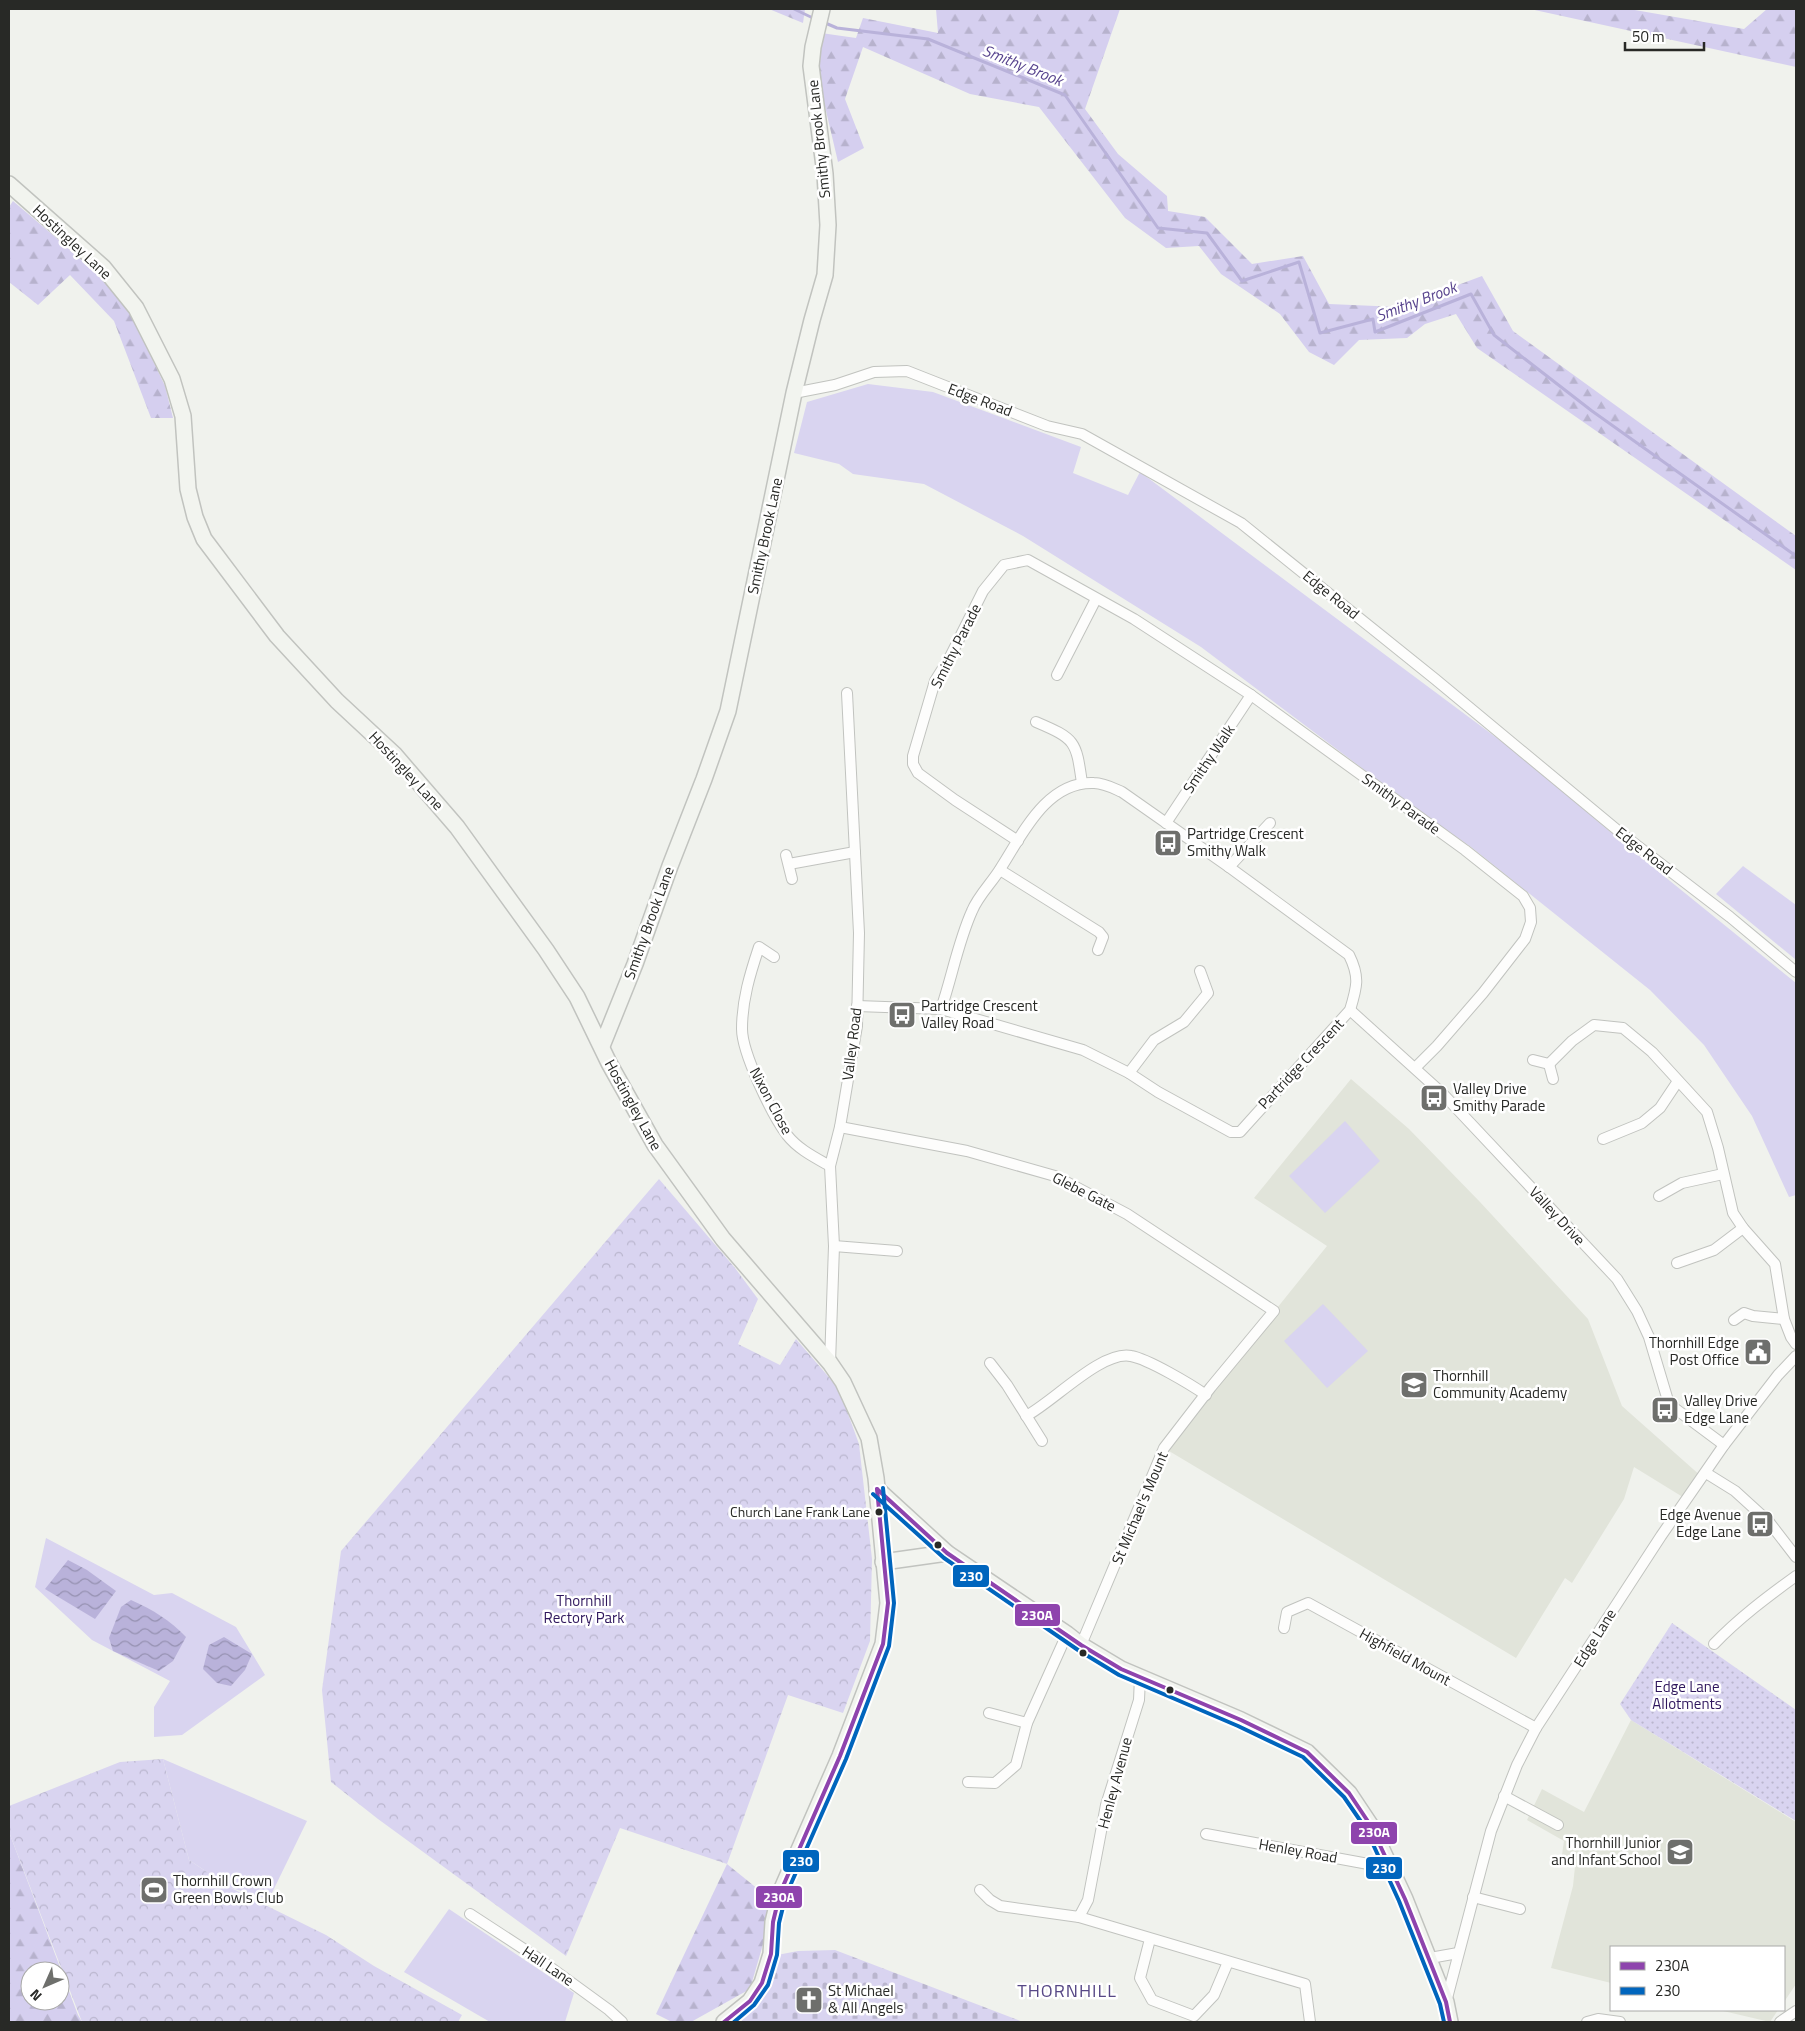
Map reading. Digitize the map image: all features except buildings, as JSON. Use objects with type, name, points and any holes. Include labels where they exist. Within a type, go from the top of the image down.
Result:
[{"type":"main road","name":"Smithy Brook Lane","points":[[602,1046],[635,964],[728,711],[794,394],[825,276],[828,225],[825,174],[811,66],[820,16]]},
{"type":"main road","name":"Hostingley Lane","points":[[9,184],[103,267],[140,316],[172,379],[183,416],[188,489],[195,517],[204,540],[277,636],[337,701],[394,754],[456,827],[546,950],[577,998],[602,1046],[609,1064],[655,1145],[723,1239],[830,1363],[843,1382],[868,1438],[876,1484],[888,1603],[883,1644],[840,1756],[780,1894],[773,1922],[771,1954],[762,1983],[750,2001],[724,2022]]},
{"type":"main road","points":[[876,1484],[947,1553],[1081,1645],[1121,1669],[1241,1720],[1307,1752],[1349,1793],[1371,1826],[1430,1958],[1446,2002],[1450,2022]]},
{"type":"main road","points":[[883,1562],[947,1553]]},
{"type":"street","name":"Edge Road","points":[[794,394],[835,385],[874,372],[907,371],[1047,426],[1082,434],[1241,523],[1622,834],[1730,917],[1796,972]]},
{"type":"street","name":"Smithy Parade","points":[[1018,841],[932,783],[918,772],[913,764],[935,681],[950,657],[983,591],[1004,565],[1028,560],[1134,619],[1251,695],[1465,850],[1523,896],[1530,908],[1531,922],[1525,939],[1483,993],[1437,1046],[1415,1068]]},
{"type":"street","points":[[1057,675],[1096,599]]},
{"type":"street","name":"Valley Road","points":[[830,1363],[834,1246],[830,1166],[840,1127],[857,1026],[859,933],[847,693]]},
{"type":"street","name":"Smithy Walk","points":[[1166,823],[1251,695]]},
{"type":"street","points":[[941,1009],[961,941],[973,910],[983,892],[1045,804],[1065,790],[1082,783],[1074,744],[1060,732],[1036,722]]},
{"type":"street","name":"Partridge Crescent","points":[[856,1006],[941,1009],[1083,1050],[1129,1073],[1158,1092],[1231,1132],[1240,1132],[1350,1010],[1357,984],[1356,969],[1349,955],[1122,792],[1107,785],[1082,783]]},
{"type":"street","points":[[1229,867],[1270,823]]},
{"type":"street","points":[[792,879],[788,860],[855,852]]},
{"type":"street","points":[[1000,870],[1095,929],[1103,937],[1098,950]]},
{"type":"street","name":"Nixon Close","points":[[774,957],[759,947],[746,985],[742,1031],[752,1071],[787,1134],[804,1152],[830,1166]]},
{"type":"street","points":[[1129,1073],[1154,1040],[1184,1022],[1208,993],[1200,971]]},
{"type":"street","name":"Valley Drive","points":[[1350,1010],[1443,1094],[1617,1279],[1637,1311],[1649,1338],[1669,1404],[1724,1445]]},
{"type":"street","points":[[1549,1064],[1572,1041],[1594,1025],[1623,1028],[1652,1052],[1707,1112],[1718,1148],[1733,1213],[1743,1228],[1775,1264],[1784,1318],[1791,1337],[1796,1344]]},
{"type":"street","points":[[1533,1060],[1549,1064]]},
{"type":"street","points":[[1549,1064],[1553,1078]]},
{"type":"street","points":[[1603,1139],[1642,1123],[1660,1108],[1678,1081]]},
{"type":"street","name":"Glebe Gate","points":[[840,1127],[967,1151],[1055,1176],[1127,1214],[1274,1311]]},
{"type":"street","points":[[1659,1196],[1682,1183],[1723,1174]]},
{"type":"street","points":[[1677,1263],[1714,1250],[1743,1228]]},
{"type":"street","points":[[834,1246],[897,1251]]},
{"type":"street","name":"St Michael's Mount","points":[[1081,1645],[1164,1448],[1274,1311]]},
{"type":"street","points":[[1734,1320],[1744,1313],[1753,1316],[1784,1318]]},
{"type":"street","points":[[1026,1416],[1096,1366],[1121,1355],[1139,1358],[1206,1394]]},
{"type":"street","name":"Edge Lane","points":[[1446,2002],[1491,1830],[1517,1765],[1536,1728],[1661,1536],[1724,1445],[1768,1388],[1796,1356]]},
{"type":"street","points":[[990,1363],[1008,1385],[1042,1441]]},
{"type":"street","points":[[1706,1472],[1735,1491],[1769,1522],[1796,1557]]},
{"type":"street","points":[[1714,1644],[1726,1631],[1762,1601],[1796,1576]]},
{"type":"street","name":"Highfield Mount","points":[[1284,1628],[1287,1612],[1308,1603],[1536,1728]]},
{"type":"street","points":[[968,1782],[996,1782],[1016,1765],[1027,1723],[1067,1634]]},
{"type":"street","name":"Henley Avenue","points":[[1079,1917],[1088,1900],[1106,1805],[1139,1700],[1140,1677]]},
{"type":"street","points":[[989,1713],[1027,1723]]},
{"type":"street","points":[[1504,1796],[1558,1825]]},
{"type":"street","name":"Henley Road","points":[[1206,1834],[1390,1868]]},
{"type":"street","points":[[980,1890],[990,1900],[1000,1906],[1079,1917],[1305,1984],[1310,2022]]},
{"type":"street","points":[[1473,1897],[1520,1909]]},
{"type":"street","name":"Hall Lane","points":[[470,1914],[539,1959],[609,2010],[622,2022]]},
{"type":"street","points":[[1150,1939],[1140,1978],[1152,2000],[1194,2016],[1214,1995],[1228,1962]]},
{"type":"street","points":[[1430,1958],[1458,1954]]},
{"type":"street","points":[[1780,2022],[1796,2011]]},
{"type":"street","points":[[1587,2022],[1598,2019],[1620,2022]]},
{"type":"shaded area","name":"Thornhill Community Academy","points":[[1351,1079],[1409,1129],[1480,1202],[1588,1319],[1622,1406],[1702,1477],[1686,1499],[1634,1467],[1624,1499],[1572,1583],[1565,1578],[1516,1658],[1164,1448],[1327,1246],[1254,1198]]},
{"type":"shaded area","name":"Thornhill Junior and Infant School","points":[[1631,1720],[1796,1822],[1796,1984],[1785,2000],[1785,1946],[1610,1946],[1610,1983],[1551,1968],[1573,1886],[1575,1867],[1561,1862],[1564,1841],[1527,1820],[1542,1789],[1584,1812]]},
{"type":"shaded area","points":[[1723,2011],[1777,2011],[1770,2022]]},
{"type":"green space","points":[[769,9],[805,9],[803,23]]},
{"type":"green space","points":[[936,9],[1120,9],[1085,109],[1118,154],[1167,196],[1168,211],[1205,217],[1252,264],[1303,256],[1329,304],[1399,307],[1482,276],[1513,331],[1796,536],[1796,570],[1477,348],[1456,314],[1425,324],[1407,338],[1359,340],[1334,365],[1309,352],[1280,314],[1221,274],[1199,246],[1166,248],[1125,218],[1039,107],[970,94],[863,47],[845,99],[864,148],[838,162],[816,68],[821,33],[856,38],[863,18],[938,33]]},
{"type":"green space","points":[[1530,9],[1629,9],[1744,29],[1767,9],[1793,9],[1796,10],[1796,67]]},
{"type":"green space","points":[[13,201],[102,277],[133,318],[165,386],[173,418],[151,418],[114,321],[70,275],[38,305],[9,282],[9,207]]},
{"type":"green space","points":[[868,384],[933,392],[1081,447],[1073,473],[1128,495],[1140,472],[1513,750],[1633,851],[1796,983],[1796,1195],[1789,1197],[1752,1116],[1704,1045],[1650,990],[1471,847],[1415,808],[1201,647],[1023,536],[924,484],[853,474],[839,464],[794,453],[807,402]]},
{"type":"green space","points":[[1743,866],[1796,905],[1795,959],[1716,894]]},
{"type":"green space","points":[[1345,1121],[1380,1161],[1325,1213],[1289,1176]]},
{"type":"green space","name":"Thornhill Rectory Park","points":[[659,1179],[735,1268],[758,1299],[738,1344],[780,1365],[796,1339],[839,1389],[859,1444],[872,1559],[870,1641],[843,1713],[788,1695],[727,1864],[620,1828],[566,1956],[378,1819],[331,1782],[322,1690],[341,1551]]},
{"type":"green space","points":[[1323,1304],[1368,1351],[1327,1388],[1284,1341]]},
{"type":"green space","points":[[46,1538],[154,1595],[172,1593],[236,1627],[265,1675],[182,1735],[154,1737],[154,1707],[170,1681],[92,1640],[35,1587]]},
{"type":"green space","name":"Edge Lane Allotments","points":[[1672,1623],[1796,1710],[1796,1821],[1631,1720],[1620,1704]]},
{"type":"green space","points":[[163,1759],[307,1821],[269,1899],[231,1888],[189,1860]]},
{"type":"green space","points":[[163,1759],[189,1860],[231,1888],[326,1935],[374,1966],[462,2015],[458,2022],[82,2022],[70,1991],[70,1961],[59,1961],[9,1832],[9,1806],[120,1762]]},
{"type":"green space","points":[[9,1832],[58,1961],[20,1961],[20,2011],[70,2011],[70,1994],[82,2022],[9,2022]]},
{"type":"green space","points":[[727,1864],[775,1903],[750,1989],[691,2022],[672,2022],[656,2014]]},
{"type":"green space","points":[[449,1909],[574,1993],[565,2022],[490,2022],[404,1972]]},
{"type":"green space","points":[[835,1950],[1023,2022],[731,2022],[777,1955],[798,1951]]},
{"type":"water","points":[[68,1560],[87,1570],[116,1591],[95,1619],[45,1589]]},
{"type":"water","points":[[131,1600],[161,1616],[186,1637],[173,1661],[159,1671],[113,1651],[109,1638],[121,1607]]},
{"type":"water","points":[[224,1637],[252,1654],[245,1670],[231,1686],[217,1683],[203,1669],[209,1645]]},
{"type":"waterway","name":"Smithy Brook","points":[[794,9],[815,19]]},
{"type":"waterway","name":"Smithy Brook","points":[[823,22],[837,28],[928,39],[1065,95],[1158,228],[1207,233],[1242,281],[1299,262],[1320,333],[1373,319],[1375,332],[1471,294],[1494,335],[1592,411],[1796,556]]},
{"type":"transit line","name":"230","points":[[734,2022],[754,2005],[768,1985],[777,1955],[779,1923],[786,1895],[846,1759],[889,1646],[894,1603],[883,1488]]},
{"type":"transit line","name":"230A","points":[[877,1489],[947,1553],[1081,1645],[1121,1669],[1241,1720],[1307,1752],[1349,1793],[1371,1826],[1405,1899],[1446,2002],[1450,2022]]},
{"type":"transit line","name":"230A","points":[[724,2022],[750,2001],[762,1983],[771,1954],[773,1922],[780,1893],[840,1756],[883,1644],[888,1603],[877,1489]]},
{"type":"transit line","name":"230","points":[[873,1494],[944,1558],[1078,1650],[1119,1675],[1238,1726],[1303,1757],[1344,1797],[1366,1829],[1399,1901],[1440,2004],[1444,2022]]},
{"type":"place","name":"Partridge Crescent Smithy Walk","points":[[1168,843]]},
{"type":"place","name":"Partridge Crescent Valley Road","points":[[902,1015]]},
{"type":"place","name":"Valley Drive Smithy Parade","points":[[1434,1098]]},
{"type":"place","name":"Thornhill Edge Post Office","points":[[1758,1352]]},
{"type":"place","name":"Thornhill Community Academy","points":[[1414,1385]]},
{"type":"place","name":"Valley Drive Edge Lane","points":[[1665,1410]]},
{"type":"place","name":"Church Lane Frank Lane","points":[[879,1512]]},
{"type":"place","name":"Edge Avenue Edge Lane","points":[[1760,1524]]},
{"type":"place","name":"Thornhill Junior and Infant School","points":[[1680,1852]]},
{"type":"place","name":"Thornhill Crown Green Bowls Club","points":[[154,1890]]},
{"type":"place","name":"St Michael & All Angels","points":[[809,2000]]},
{"type":"district","name":"THORNHILL","points":[[1067,1991]]}]
